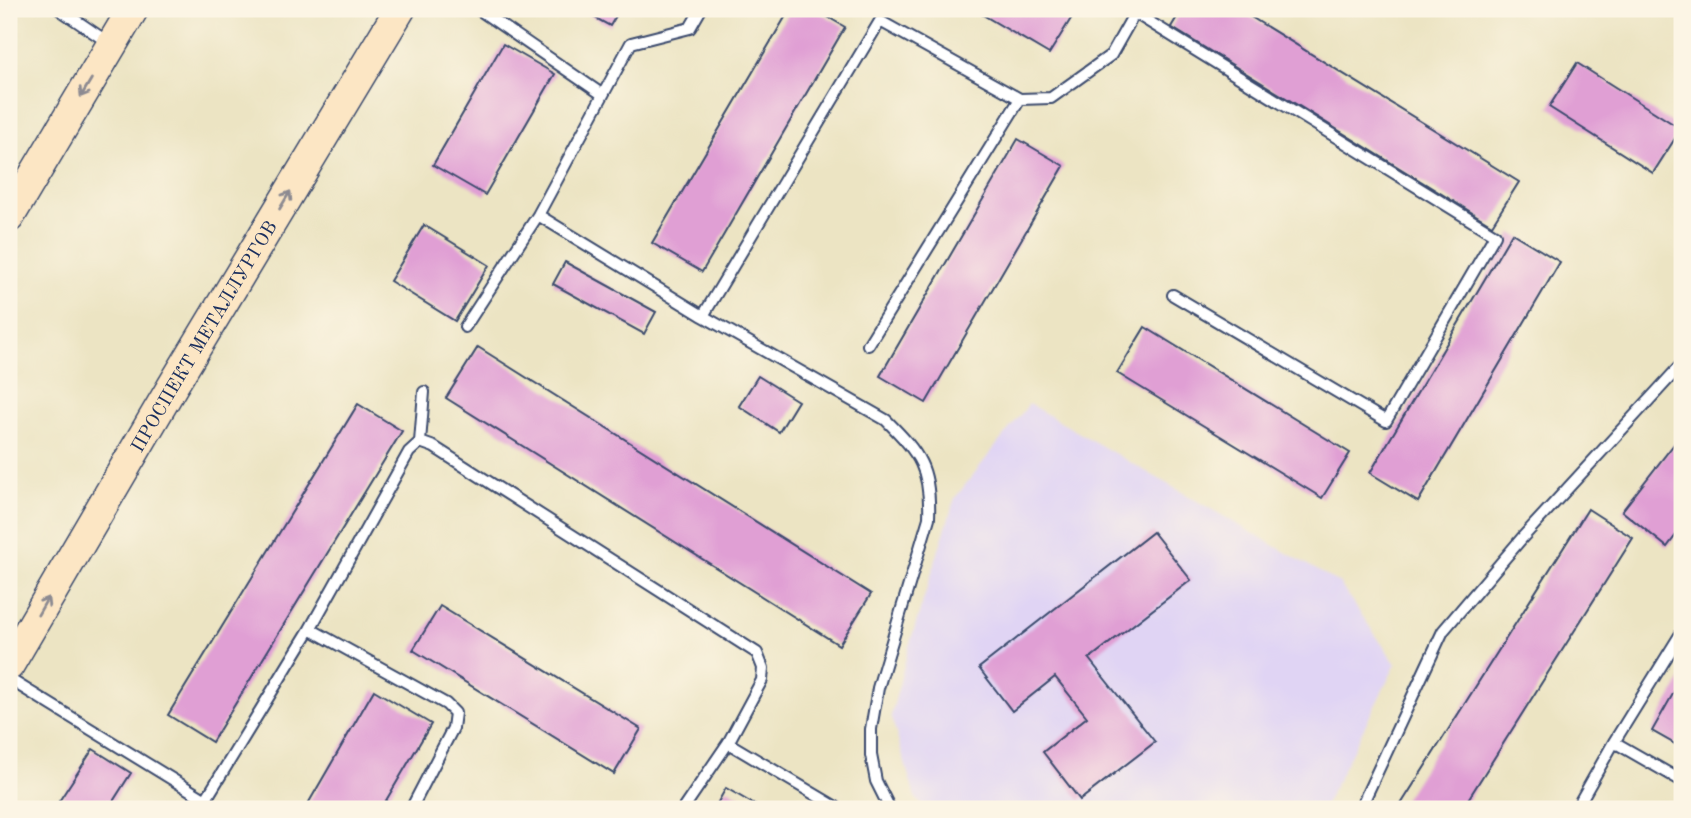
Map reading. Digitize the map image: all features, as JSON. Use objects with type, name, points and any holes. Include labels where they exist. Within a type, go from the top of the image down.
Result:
[{"type":"main road","points":[[9,217],[133,9]]},
{"type":"main road","name":"ПРОСПЕКТ МЕТАЛЛУРГОВ","points":[[9,665],[172,387],[400,9]]},
{"type":"lane","points":[[59,9],[111,45]]},
{"type":"lane","points":[[478,9],[603,94]]},
{"type":"lane","points":[[465,327],[538,215],[631,43],[690,28],[701,9]]},
{"type":"lane","points":[[703,316],[880,21],[1020,99],[1051,97],[1111,55],[1136,11],[1495,235],[1386,421],[1173,295]]},
{"type":"lane","points":[[868,345],[1020,99]]},
{"type":"lane","points":[[538,215],[703,316],[887,420],[909,443],[925,469],[930,492],[929,518],[878,688],[871,729],[871,755],[877,781],[890,809]]},
{"type":"lane","points":[[1360,809],[1443,631],[1522,538],[1682,364]]},
{"type":"lane","points":[[9,679],[203,805],[310,629],[410,452],[420,442],[424,392]]},
{"type":"lane","points":[[420,442],[434,447],[757,653],[763,668],[762,680],[728,743],[683,809]]},
{"type":"lane","points":[[310,629],[446,704],[455,713],[453,728],[411,809]]},
{"type":"lane","points":[[1576,809],[1682,632]]},
{"type":"lane","points":[[1614,742],[1682,781]]},
{"type":"lane","points":[[728,743],[837,808]]},
{"type":"shaded area","points":[[1029,404],[1339,583],[1396,664],[1323,809],[925,809],[915,797],[891,716],[909,646],[955,498]]},
{"type":"building","points":[[579,9],[620,9],[610,26]]},
{"type":"building","points":[[790,9],[814,9],[845,27],[702,272],[652,243]]},
{"type":"building","points":[[973,9],[1077,9],[1049,54]]},
{"type":"building","points":[[1182,9],[1238,9],[1519,182],[1492,225],[1171,27]]},
{"type":"building","points":[[503,44],[555,74],[485,195],[433,165]]},
{"type":"building","points":[[1577,63],[1681,129],[1653,173],[1549,107]]},
{"type":"building","points":[[1018,139],[1064,166],[926,403],[880,376]]},
{"type":"building","points":[[424,225],[489,265],[455,321],[390,281]]},
{"type":"building","points":[[1512,233],[1560,262],[1418,502],[1370,473]]},
{"type":"building","points":[[565,262],[656,312],[644,334],[553,284]]},
{"type":"building","points":[[1145,327],[1350,453],[1322,498],[1117,373]]},
{"type":"building","points":[[478,347],[871,594],[839,645],[446,398]]},
{"type":"building","points":[[758,376],[798,401],[779,432],[739,406]]},
{"type":"building","points":[[358,404],[402,431],[212,742],[168,715]]},
{"type":"building","points":[[1682,434],[1682,527],[1667,547],[1622,511]]},
{"type":"building","points":[[1588,509],[1633,538],[1462,809],[1398,809]]},
{"type":"building","points":[[1153,532],[1191,580],[1089,659],[1155,742],[1080,800],[1043,752],[1087,717],[1055,677],[1012,711],[979,668]]},
{"type":"building","points":[[440,606],[641,729],[614,774],[413,650]]},
{"type":"building","points":[[1682,678],[1682,748],[1652,731]]},
{"type":"building","points":[[374,690],[431,724],[381,809],[305,809]]},
{"type":"building","points":[[93,749],[131,773],[112,803],[117,806],[115,809],[54,809]]},
{"type":"building","points":[[726,788],[762,809],[714,809]]}]
